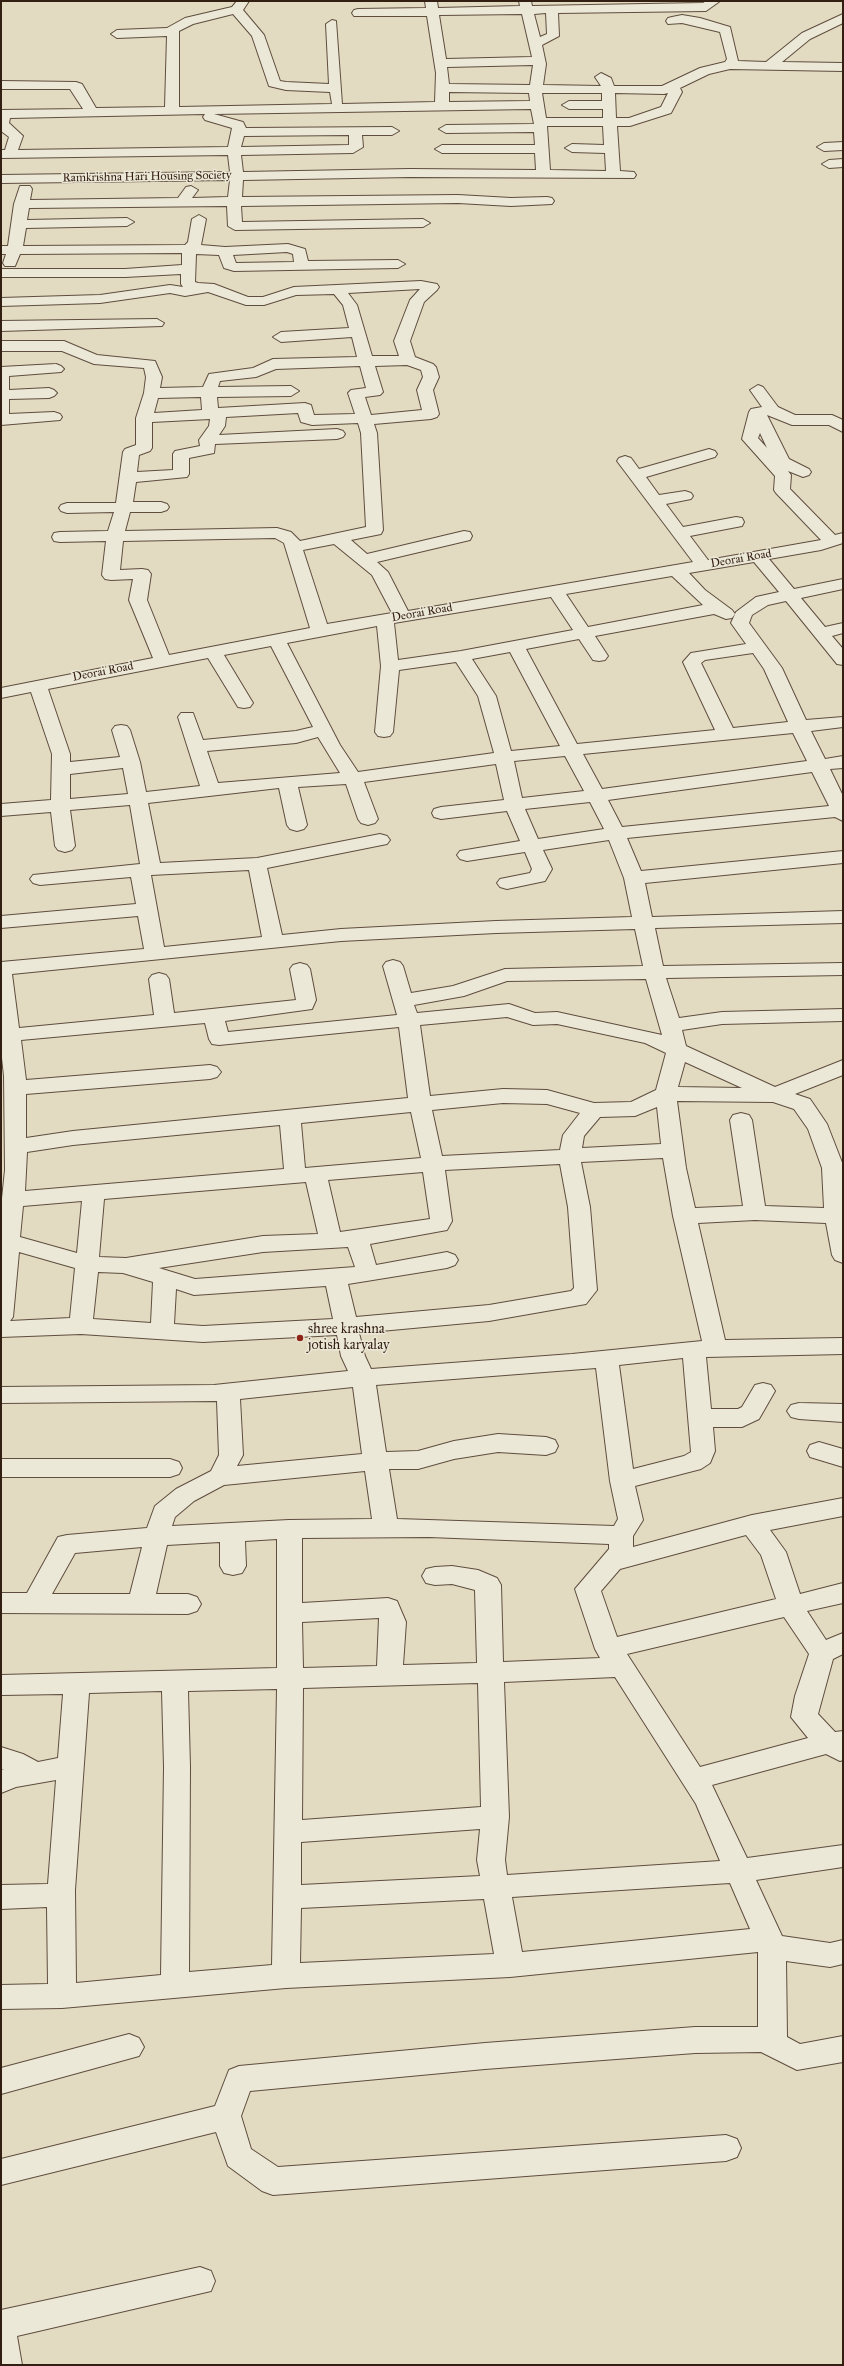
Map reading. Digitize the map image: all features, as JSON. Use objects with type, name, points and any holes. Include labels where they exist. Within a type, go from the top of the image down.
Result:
[{"type":"street","points":[[358,13],[374,12],[400,5],[525,6],[552,10],[581,5],[614,8],[706,7],[714,1]]},
{"type":"street","points":[[172,111],[173,32],[178,26],[189,21],[239,6],[258,35],[274,83],[286,86],[336,88]]},
{"type":"street","points":[[432,6],[441,63],[442,106]]},
{"type":"street","points":[[525,6],[539,61],[537,83],[543,174]]},
{"type":"street","points":[[614,8],[620,11],[623,15],[644,15],[660,18],[665,21],[682,19],[726,30],[734,59],[730,66]]},
{"type":"street","points":[[534,43],[553,36],[552,10]]},
{"type":"street","points":[[768,66],[788,52],[806,36],[843,18]]},
{"type":"street","points":[[332,24],[337,108]]},
{"type":"street","points":[[117,34],[173,32]]},
{"type":"street","points":[[441,63],[539,61]]},
{"type":"street","points":[[608,89],[664,90],[705,71],[730,66],[843,67]]},
{"type":"street","points":[[442,88],[537,83],[600,77],[606,80],[608,89],[613,175]]},
{"type":"street","points":[[1,85],[71,85],[77,87],[92,112]]},
{"type":"street","points":[[446,128],[610,121],[630,122],[666,110],[674,92],[673,87]]},
{"type":"street","points":[[6,154],[16,136],[5,128],[2,123],[3,114],[92,112],[132,117],[187,110],[538,105]]},
{"type":"street","points":[[569,105],[608,105]]},
{"type":"street","points":[[187,110],[238,125],[244,132],[252,150]]},
{"type":"street","points":[[6,154],[353,149],[356,147],[355,131]]},
{"type":"street","points":[[392,131],[244,132],[235,141],[234,150],[237,176],[379,174],[629,175]]},
{"type":"street","points":[[824,147],[843,146]]},
{"type":"street","points":[[572,148],[611,149]]},
{"type":"street","points":[[442,149],[541,149]]},
{"type":"street","points":[[829,164],[843,163]]},
{"type":"street","points":[[354,200],[375,189],[379,174]]},
{"type":"street","points":[[157,202],[160,176]]},
{"type":"street","points":[[182,202],[193,185],[189,176]]},
{"type":"street","name":"Ramkrishna Hari Housing Society","points":[[1,179],[237,176],[234,202],[235,226],[423,223]]},
{"type":"street","points":[[27,178],[18,224],[8,250],[4,273],[1,325],[157,323]]},
{"type":"street","points":[[21,204],[354,200],[547,201]]},
{"type":"street","points":[[196,288],[188,284],[189,249],[195,243],[199,219]]},
{"type":"street","points":[[18,224],[127,222]]},
{"type":"street","points":[[8,250],[189,249],[225,251],[229,265],[234,267],[301,264],[398,264]]},
{"type":"street","points":[[125,273],[134,250]]},
{"type":"street","points":[[4,273],[125,273],[189,269]]},
{"type":"street","points":[[60,300],[69,273]]},
{"type":"street","points":[[2,302],[100,299],[170,289],[185,292],[196,288],[210,287],[230,296],[255,303],[294,291],[421,285],[432,287],[416,300],[402,341],[408,360]]},
{"type":"street","points":[[294,547],[375,530],[366,424],[356,393],[375,392],[350,305],[338,289]]},
{"type":"street","points":[[281,337],[358,332]]},
{"type":"street","points":[[1,346],[64,346],[94,359],[150,364],[154,377],[152,393],[144,418],[144,448],[131,452],[124,507],[115,537],[111,574],[142,574],[138,600],[163,661]]},
{"type":"street","points":[[128,478],[181,474],[181,454],[207,451],[207,440],[217,426],[209,392],[214,377],[256,372],[273,364],[366,360],[408,360],[428,367],[431,377],[425,390],[431,414],[366,424],[207,440]]},
{"type":"street","points":[[54,416],[1,420],[2,372],[56,369]]},
{"type":"street","points":[[758,390],[782,462],[803,472]]},
{"type":"street","points":[[152,393],[291,391]]},
{"type":"street","points":[[2,395],[49,393]]},
{"type":"street","points":[[144,418],[305,408],[307,418],[312,420],[366,424]]},
{"type":"street","points":[[764,411],[792,420],[832,420],[843,427]]},
{"type":"street","points":[[764,411],[750,439],[783,475],[782,490],[838,540]]},
{"type":"street","points":[[636,475],[709,454]]},
{"type":"street","points":[[626,461],[704,566]]},
{"type":"street","points":[[656,501],[685,496]]},
{"type":"street","points":[[67,508],[161,507]]},
{"type":"street","points":[[680,533],[736,522]]},
{"type":"street","points":[[60,537],[277,533],[292,541],[320,631]]},
{"type":"street","points":[[366,559],[464,536]]},
{"type":"street","points":[[338,538],[366,559],[379,572],[402,617]]},
{"type":"street","name":"Deorai Road","points":[[1,693],[276,639],[555,590],[704,566],[838,540]]},
{"type":"street","points":[[758,556],[843,660]]},
{"type":"street","points":[[467,855],[616,833],[842,812],[800,728],[774,668],[740,623],[717,608],[687,583],[676,570]]},
{"type":"street","points":[[740,623],[746,612],[762,601],[843,584]]},
{"type":"street","points":[[555,590],[599,656]]},
{"type":"street","points":[[390,666],[461,656],[717,608]]},
{"type":"street","points":[[384,732],[390,666],[385,620]]},
{"type":"street","points":[[820,633],[843,628]]},
{"type":"street","points":[[276,639],[309,699],[331,745],[353,778],[368,819]]},
{"type":"street","points":[[515,646],[572,750],[594,796],[616,833],[634,878],[645,923],[654,972],[671,1024],[677,1052],[666,1094],[673,1150],[704,1348],[700,1418],[703,1451],[701,1457],[692,1463],[622,1481]]},
{"type":"street","points":[[727,735],[692,662],[697,657],[705,655],[758,647]]},
{"type":"street","points":[[213,651],[244,703]]},
{"type":"street","points":[[461,656],[487,696],[504,757],[514,805],[542,869],[542,874],[531,879],[507,883]]},
{"type":"street","points":[[38,685],[61,754],[60,805],[66,846]]},
{"type":"street","points":[[186,718],[211,789]]},
{"type":"street","points":[[1,810],[138,799],[211,789],[287,782],[353,778],[504,757],[800,728],[843,722]]},
{"type":"street","points":[[121,730],[131,762],[138,799],[145,870],[146,909],[155,954]]},
{"type":"street","points":[[196,746],[296,737],[324,730]]},
{"type":"street","points":[[60,769],[131,762]]},
{"type":"street","points":[[441,813],[594,796],[843,762]]},
{"type":"street","points":[[287,782],[297,826]]},
{"type":"street","points":[[40,879],[145,870],[257,864],[380,840]]},
{"type":"street","points":[[634,878],[843,857]]},
{"type":"street","points":[[257,864],[274,940]]},
{"type":"street","points":[[1,922],[146,909]]},
{"type":"street","points":[[1,1317],[5,1242],[15,1199],[9,1177],[16,1147],[8,1126],[15,1088],[10,1035],[1,969],[155,954],[274,940],[341,935],[496,927],[645,923],[790,916],[843,917]]},
{"type":"street","points":[[5,1242],[87,1264],[124,1265],[263,1244],[357,1239],[439,1225],[441,1215],[433,1164],[420,1105],[409,1021],[393,966]]},
{"type":"street","points":[[10,1035],[214,1016],[305,1005],[306,1000],[300,969]]},
{"type":"street","points":[[403,1000],[457,992],[505,975],[843,969]]},
{"type":"street","points":[[159,979],[165,1020]]},
{"type":"street","points":[[214,1016],[219,1040],[509,1010],[533,1019],[557,1018],[652,1038],[677,1052],[775,1095],[802,1104],[819,1129],[838,1167],[839,1216],[843,1254]]},
{"type":"street","points":[[671,1024],[722,1018],[843,1015]]},
{"type":"street","points":[[16,1147],[74,1138],[502,1096],[547,1097],[594,1110],[635,1109],[666,1094],[775,1095],[843,1067]]},
{"type":"street","points":[[15,1088],[210,1072]]},
{"type":"street","points":[[1,1329],[81,1326],[162,1330],[203,1334],[347,1326],[489,1313],[578,1298],[586,1290],[579,1207],[569,1156],[574,1136],[594,1110]]},
{"type":"street","points":[[290,1118],[305,1174],[331,1240]]},
{"type":"street","points":[[741,1120],[756,1214]]},
{"type":"street","points":[[15,1199],[94,1191],[433,1164],[673,1150]]},
{"type":"street","points":[[81,1326],[94,1191]]},
{"type":"street","points":[[684,1216],[756,1214],[839,1216]]},
{"type":"street","points":[[357,1239],[368,1274]]},
{"type":"street","points":[[124,1265],[165,1280],[194,1287],[368,1274],[447,1260]]},
{"type":"street","points":[[335,1277],[354,1356],[363,1378],[386,1528]]},
{"type":"street","points":[[162,1330],[165,1280]]},
{"type":"street","points":[[1,1395],[106,1395],[228,1391],[704,1348],[843,1346]]},
{"type":"street","points":[[606,1358],[622,1481],[631,1520],[621,1535],[621,1551],[588,1589],[615,1658],[707,1799],[771,1943],[773,2044]]},
{"type":"street","points":[[220,1477],[231,1454],[228,1391]]},
{"type":"street","points":[[700,1418],[742,1418],[751,1413],[763,1391]]},
{"type":"street","points":[[799,1411],[843,1413]]},
{"type":"street","points":[[141,1603],[164,1512],[185,1495],[220,1477],[376,1461],[418,1460],[454,1450],[498,1443],[546,1446]]},
{"type":"street","points":[[819,1451],[843,1458]]},
{"type":"street","points":[[1,1468],[170,1468]]},
{"type":"street","points":[[612,1562],[752,1524],[843,1507]]},
{"type":"street","points":[[752,1524],[773,1552],[791,1606],[808,1635],[832,1648],[808,1696],[804,1717],[838,1746]]},
{"type":"street","points":[[34,1603],[67,1544],[157,1536],[289,1529],[386,1528],[621,1535]]},
{"type":"street","points":[[286,1976],[290,1678],[289,1529]]},
{"type":"street","points":[[232,1532],[232,1566]]},
{"type":"street","points":[[435,1576],[452,1575],[478,1579],[488,1585],[492,1672],[495,1817],[491,1860],[510,1965]]},
{"type":"street","points":[[1,1685],[389,1676],[492,1672],[615,1658],[791,1606],[843,1593]]},
{"type":"street","points":[[1,1603],[188,1604]]},
{"type":"street","points":[[290,1613],[388,1608],[393,1622],[389,1676]]},
{"type":"street","points":[[175,1681],[177,1767],[175,1985]]},
{"type":"street","points":[[62,1996],[61,1890],[77,1683]]},
{"type":"street","points":[[694,1779],[838,1746]]},
{"type":"street","points":[[1,1758],[14,1762],[35,1772]]},
{"type":"street","points":[[1,1782],[13,1777],[35,1772],[70,1767]]},
{"type":"street","points":[[288,1832],[495,1817]]},
{"type":"street","points":[[287,1897],[496,1887],[738,1871],[843,1856]]},
{"type":"street","points":[[1,1897],[53,1894],[61,1890]]},
{"type":"street","points":[[1,1997],[62,1996],[286,1976],[510,1965],[771,1943],[830,1955],[843,1952]]},
{"type":"street","points":[[726,2148],[273,2181],[238,2157],[226,2116],[239,2079],[485,2056],[694,2040],[764,2039],[797,2057],[843,2049]]},
{"type":"street","points":[[1,2081],[129,2047]]},
{"type":"street","points":[[1,2172],[226,2116]]},
{"type":"street","points":[[1,2325],[200,2281]]},
{"type":"street","points":[[1,2332],[6,2365]]},
{"type":"place","name":"shree krashna jotish karyalay","points":[[300,1338]]}]
